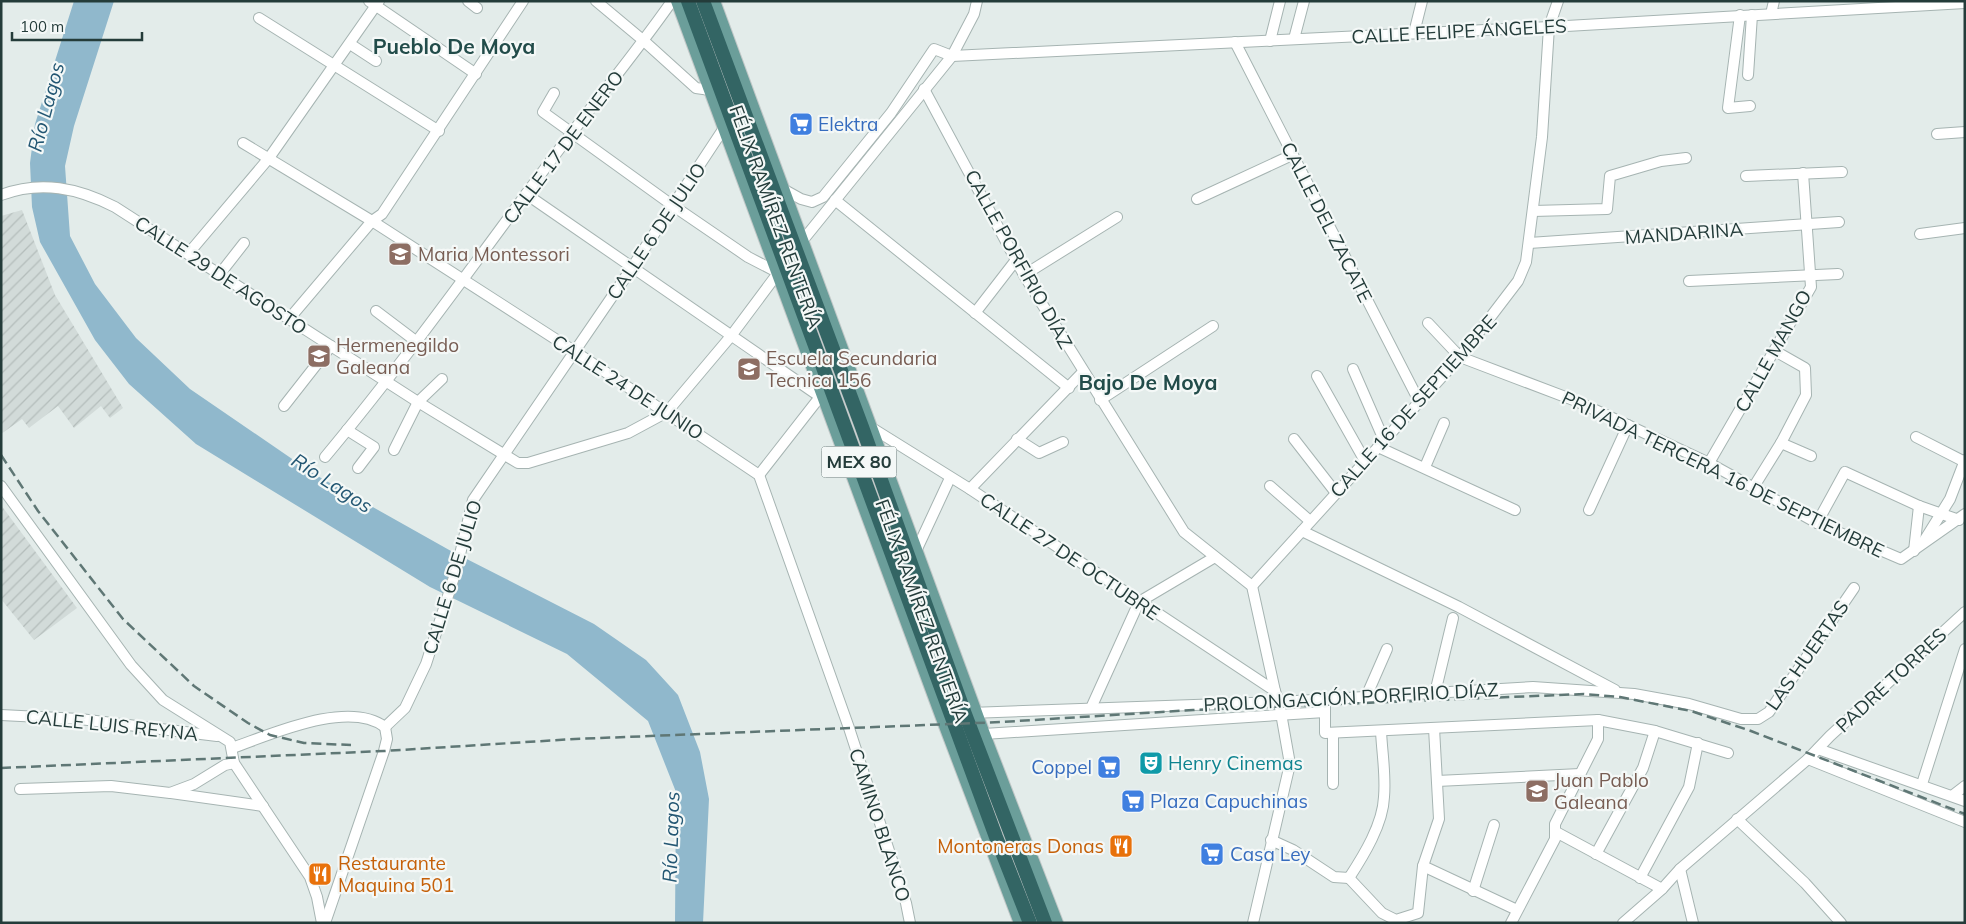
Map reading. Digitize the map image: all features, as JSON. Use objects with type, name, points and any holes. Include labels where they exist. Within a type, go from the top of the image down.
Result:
[{"type":"highway","name":"MEX 80","points":[[688,1],[824,393],[929,654],[959,715],[1045,923]]},
{"type":"highway","name":"MEX 80","points":[[703,1],[799,245],[867,427],[996,837],[1030,923]]},
{"type":"highway","points":[[914,642],[929,654]]},
{"type":"highway","points":[[980,822],[996,837]]},
{"type":"main road","name":"FÉLIX RAMÍREZ RENTERÍA","points":[[677,1],[824,393],[914,642],[959,715],[984,734],[1057,923]]},
{"type":"main road","name":"FÉLIX RAMÍREZ RENTERÍA","points":[[714,1],[783,189],[799,245]]},
{"type":"main road","name":"FÉLIX RAMÍREZ RENTERÍA","points":[[867,427],[917,549],[959,715],[980,822],[1020,923]]},
{"type":"street","points":[[468,1],[477,8]]},
{"type":"street","points":[[289,319],[372,221],[382,214],[439,131],[523,1]]},
{"type":"street","points":[[596,1],[696,88],[710,90]]},
{"type":"street","name":"CALLE 17 DE ENERO","points":[[324,457],[387,382],[464,282],[526,194],[644,41],[672,1]]},
{"type":"street","points":[[783,189],[801,199],[812,202],[823,197],[952,56],[974,14],[977,1]]},
{"type":"street","points":[[1270,40],[1280,1]]},
{"type":"street","points":[[1294,39],[1304,1]]},
{"type":"street","points":[[1414,33],[1422,1]]},
{"type":"street","name":"CALLE 16 DE SEPTIEMBRE","points":[[1252,586],[1460,357],[1518,281],[1526,262],[1529,243],[1542,138],[1549,27],[1558,1]]},
{"type":"street","points":[[1771,14],[1774,1]]},
{"type":"street","points":[[188,254],[268,158],[350,44],[374,3],[476,74]]},
{"type":"street","name":"CALLE FELIPE ÁNGELES","points":[[895,117],[934,49],[952,56],[1549,27],[1771,14],[1840,6],[1965,3]]},
{"type":"street","points":[[1748,75],[1752,15]]},
{"type":"street","points":[[1740,16],[1728,108],[1750,106]]},
{"type":"street","points":[[260,18],[439,131]]},
{"type":"street","name":"CALLE DEL ZACATE","points":[[1235,42],[1419,401]]},
{"type":"street","points":[[350,44],[376,61]]},
{"type":"street","name":"CALLE PORFIRIO DÍAZ","points":[[924,88],[1024,275],[1100,400],[1184,532],[1252,586]]},
{"type":"street","points":[[554,93],[543,112],[672,205],[748,257],[778,273],[731,336],[667,412]]},
{"type":"street","points":[[799,245],[835,200],[895,117]]},
{"type":"street","name":"CALLE 6 DE JULIO","points":[[385,727],[405,708],[426,664],[456,571],[473,500],[631,269],[724,128]]},
{"type":"street","points":[[1937,134],[1965,132]]},
{"type":"street","name":"CALLE 24 DE JUNIO","points":[[243,143],[372,221],[667,412],[759,475]]},
{"type":"street","points":[[1197,199],[1292,155]]},
{"type":"street","points":[[1533,211],[1607,209],[1610,176],[1661,161],[1686,158]]},
{"type":"street","points":[[1746,176],[1842,172]]},
{"type":"street","name":"CALLE MANGO","points":[[1709,462],[1811,287],[1802,173]]},
{"type":"street","name":"CALLE 29 DE AGOSTO","points":[[2,195],[24,188],[48,186],[74,189],[91,194],[115,207],[418,402],[518,463],[528,463],[628,433],[667,412]]},
{"type":"street","points":[[526,194],[631,269],[731,336],[824,393]]},
{"type":"street","points":[[835,200],[1069,388]]},
{"type":"street","points":[[1024,275],[1117,217]]},
{"type":"street","name":"MANDARINA","points":[[1529,243],[1839,222]]},
{"type":"street","points":[[1920,234],[1965,228]]},
{"type":"street","points":[[219,275],[244,243]]},
{"type":"street","points":[[975,313],[1016,260]]},
{"type":"street","points":[[1689,281],[1838,274]]},
{"type":"street","points":[[376,311],[418,342]]},
{"type":"street","points":[[1428,323],[1460,357]]},
{"type":"street","points":[[1100,400],[1213,326]]},
{"type":"street","points":[[284,406],[331,346]]},
{"type":"street","points":[[1753,488],[1781,443],[1806,394],[1805,368],[1775,351]]},
{"type":"street","name":"PRIVADA TERCERA 16 DE SEPTIEMBRE","points":[[1460,357],[1576,401],[1709,462],[1817,522],[1901,559],[1918,548]]},
{"type":"street","points":[[1353,369],[1381,444],[1515,510]]},
{"type":"street","points":[[970,489],[1083,372]]},
{"type":"street","points":[[1317,376],[1365,460]]},
{"type":"street","points":[[394,450],[418,402],[442,379]]},
{"type":"street","points":[[759,475],[824,393],[849,380]]},
{"type":"street","points":[[1425,467],[1444,423]]},
{"type":"street","points":[[1589,510],[1628,425]]},
{"type":"street","name":"CALLE 27 DE OCTUBRE","points":[[867,427],[970,489],[1275,691]]},
{"type":"street","points":[[347,430],[374,447],[358,468]]},
{"type":"street","points":[[1916,437],[1964,461],[1950,499],[1942,514],[1918,548]]},
{"type":"street","points":[[1017,439],[1037,452],[1052,449],[1063,442]]},
{"type":"street","points":[[1294,439],[1336,493]]},
{"type":"street","points":[[1781,443],[1811,456]]},
{"type":"street","points":[[1817,522],[1845,472],[1919,506],[1942,514],[1962,517]]},
{"type":"street","name":"CAMINO BLANCO","points":[[759,475],[849,728],[906,903],[910,923]]},
{"type":"street","points":[[917,549],[950,478]]},
{"type":"street","points":[[1,486],[131,665],[163,700],[230,742],[234,763],[310,877],[318,897],[323,923]]},
{"type":"street","points":[[1270,486],[1310,521]]},
{"type":"street","points":[[1918,548],[1919,506]]},
{"type":"street","points":[[1918,548],[1962,517]]},
{"type":"street","points":[[1302,531],[1459,607],[1618,692]]},
{"type":"street","points":[[1090,708],[1139,602],[1215,557]]},
{"type":"street","points":[[1252,586],[1282,715],[1290,764],[1252,923]]},
{"type":"street","name":"LAS HUERTAS","points":[[1758,719],[1769,712],[1854,588]]},
{"type":"street","name":"PADRE TORRES","points":[[1623,923],[1662,889],[1680,870],[1808,760],[1965,612]]},
{"type":"street","points":[[1435,693],[1453,618]]},
{"type":"street","points":[[1366,697],[1387,649]]},
{"type":"street","points":[[1922,784],[1965,649]]},
{"type":"street","name":"PROLONGACIÓN PORFIRIO DÍAZ","points":[[959,715],[1090,708],[1279,702],[1534,687],[1618,692],[1688,704],[1741,720],[1758,719]]},
{"type":"street","points":[[1325,699],[1333,784]]},
{"type":"street","name":"PROLONGACIÓN PORFIRIO DÍAZ","points":[[984,734],[1325,712]]},
{"type":"street","name":"CALLE LUIS REYNA","points":[[1,715],[80,719],[223,736]]},
{"type":"street","points":[[232,748],[315,722],[348,715],[365,718],[385,727],[387,739],[374,784],[323,923]]},
{"type":"street","points":[[1329,734],[1598,720],[1655,731],[1698,742],[1728,753]]},
{"type":"street","points":[[1511,923],[1555,840],[1555,824],[1598,739],[1598,720]]},
{"type":"street","points":[[1271,840],[1293,850],[1334,877],[1349,878],[1382,912],[1396,920],[1418,913],[1422,866],[1439,819],[1434,728]]},
{"type":"street","points":[[1349,878],[1359,863],[1381,816],[1384,797],[1381,731]]},
{"type":"street","points":[[1596,854],[1643,768],[1655,731]]},
{"type":"street","points":[[1640,878],[1690,787],[1698,742]]},
{"type":"street","points":[[1818,749],[1922,784],[1965,801]]},
{"type":"street","points":[[1808,760],[1965,822]]},
{"type":"street","points":[[170,793],[194,784],[225,765],[234,763]]},
{"type":"street","points":[[1437,781],[1580,774]]},
{"type":"street","points":[[20,788],[112,786],[264,806]]},
{"type":"street","points":[[1952,796],[1965,786]]},
{"type":"street","points":[[1738,820],[1805,883],[1841,923]]},
{"type":"street","points":[[1473,891],[1494,825]]},
{"type":"street","points":[[1556,832],[1662,889]]},
{"type":"street","points":[[1422,866],[1517,910]]},
{"type":"street","points":[[1680,870],[1693,923]]},
{"type":"shaded area","points":[[22,210],[55,295],[123,408],[110,418],[101,406],[74,428],[58,406],[29,428],[22,419],[1,434],[1,216]]},
{"type":"shaded area","points":[[1,505],[77,608],[34,640],[1,599]]},
{"type":"water","name":"Río Lagos","points":[[74,1],[114,1],[74,126],[65,166],[70,236],[95,284],[136,338],[190,389],[314,474],[451,551],[594,624],[646,660],[678,695],[700,752],[709,799],[703,923],[675,923],[676,792],[648,721],[567,654],[430,587],[196,444],[129,384],[95,340],[40,242],[32,207],[30,163],[35,124]]},
{"type":"railway","points":[[1,455],[38,511],[123,619],[194,686],[248,723],[270,735],[304,743],[351,745]]},
{"type":"railway","points":[[1,768],[384,751],[575,739],[1001,722],[1193,710],[1584,694],[1620,697],[1691,711],[1751,731],[1965,814]]},
{"type":"place","name":"Elektra","points":[[801,124]]},
{"type":"place","name":"Maria Montessori","points":[[400,254]]},
{"type":"place","name":"Hermenegildo Galeana","points":[[319,356]]},
{"type":"place","name":"Escuela Secundaria Tecnica 156","points":[[749,369]]},
{"type":"place","name":"Henry Cinemas","points":[[1151,763]]},
{"type":"place","name":"Coppel","points":[[1109,767]]},
{"type":"place","name":"Juan Pablo Galeana","points":[[1537,791]]},
{"type":"place","name":"Plaza Capuchinas","points":[[1133,801]]},
{"type":"place","name":"Montoneras Donas","points":[[1121,846]]},
{"type":"place","name":"Casa Ley","points":[[1212,854]]},
{"type":"place","name":"Restaurante Maquina 501","points":[[320,874]]},
{"type":"district","name":"Pueblo De Moya","points":[[454,47]]},
{"type":"district","name":"Bajo De Moya","points":[[1148,383]]}]
